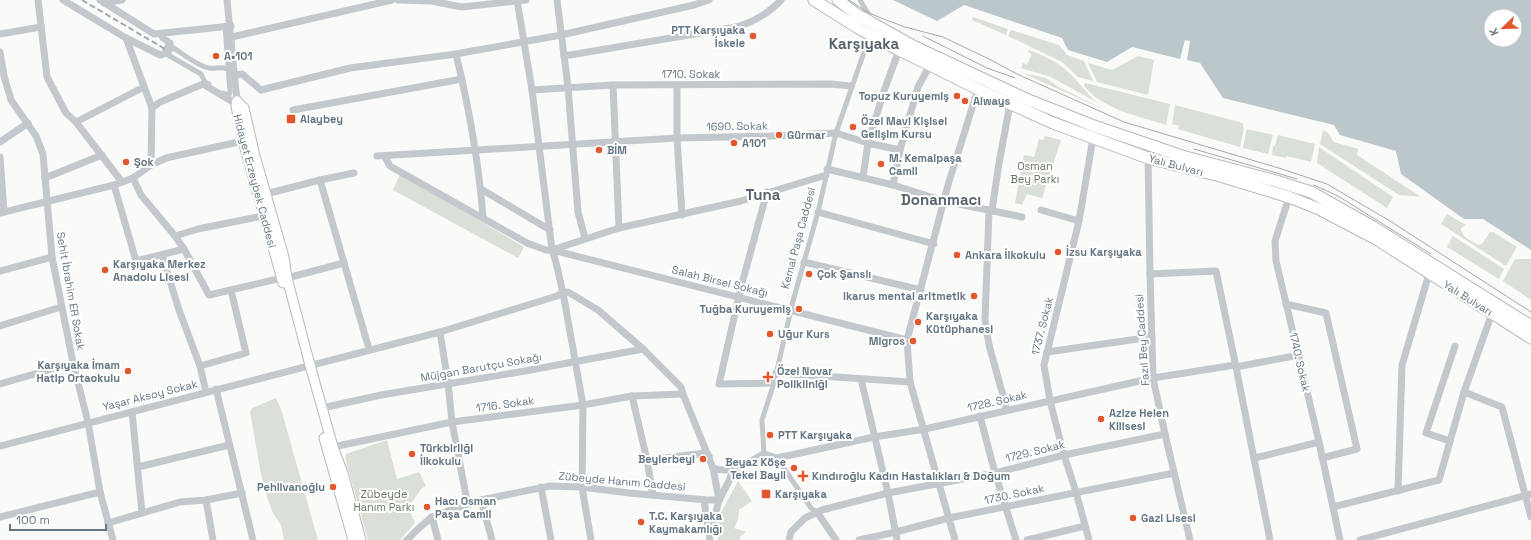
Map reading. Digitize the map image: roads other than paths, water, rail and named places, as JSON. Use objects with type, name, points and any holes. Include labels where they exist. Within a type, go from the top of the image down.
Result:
[{"type":"main road","name":"Yalı Bulvarı","points":[[814,0],[874,31],[916,47],[1026,99],[1094,126],[1182,156],[1311,192],[1373,227],[1531,326]]},
{"type":"main road","name":"Yalı Bulvarı","points":[[838,0],[899,50],[1010,104],[1093,138],[1148,158],[1220,176],[1304,203],[1378,240],[1531,338]]},
{"type":"main road","name":"Hidayet Erzeybek Caddesi","points":[[237,101],[236,106],[243,141],[263,216],[284,278],[308,366],[326,446],[353,540]]},
{"type":"main road","name":"Hidayet Erzeybek Caddesi","points":[[237,101],[244,108],[255,156],[284,257],[284,278]]},
{"type":"main road","points":[[1272,192],[1276,181]]},
{"type":"main road","name":"1740. Sokak","points":[[1289,197],[1292,186]]},
{"type":"main road","points":[[1304,203],[1303,197],[1311,192]]},
{"type":"main road","name":"Hidayet Erzeybek Caddesi","points":[[308,366],[333,447],[343,473],[361,540]]},
{"type":"street","points":[[38,0],[47,77],[66,113],[76,122],[122,182]]},
{"type":"street","points":[[64,0],[126,38],[160,55],[164,54],[170,43],[163,38],[161,34]]},
{"type":"street","points":[[102,1],[119,0]]},
{"type":"street","points":[[227,0],[229,95],[226,95],[204,82],[201,74],[168,55],[172,48],[205,67],[211,68],[220,66],[228,69]]},
{"type":"street","points":[[232,37],[392,0]]},
{"type":"street","points":[[398,0],[431,1],[462,7],[476,3],[526,0]]},
{"type":"street","points":[[518,0],[532,90],[552,250],[557,264],[563,293],[583,405],[582,487],[591,540]]},
{"type":"street","points":[[557,0],[568,87],[578,212],[585,238]]},
{"type":"street","points":[[235,75],[242,74],[261,90],[350,68],[456,54],[561,35],[694,5],[709,0]]},
{"type":"street","points":[[564,56],[736,27],[758,19],[769,12],[781,0]]},
{"type":"street","points":[[860,0],[874,31]]},
{"type":"street","points":[[102,1],[154,34],[228,26]]},
{"type":"street","points":[[152,108],[160,102],[203,84],[233,102],[237,101],[232,37],[228,26]]},
{"type":"street","points":[[0,34],[40,27]]},
{"type":"street","name":"Kemal Paşa Caddesi","points":[[764,454],[762,420],[774,383],[791,310],[818,212],[836,133],[862,55],[874,31]]},
{"type":"street","points":[[126,38],[152,108],[151,165]]},
{"type":"street","points":[[862,177],[868,143],[884,91],[899,50]]},
{"type":"street","name":"Sehit İbrahim ER Sokak","points":[[0,52],[2,76],[11,100],[36,136],[43,154],[52,256],[61,307],[88,422],[100,492],[113,540]]},
{"type":"street","points":[[456,54],[466,97],[475,151],[481,189],[483,218]]},
{"type":"street","points":[[893,185],[900,150],[918,87],[930,65]]},
{"type":"street","points":[[293,110],[462,79]]},
{"type":"street","name":"1710. Sokak","points":[[532,90],[613,85],[830,84],[851,86]]},
{"type":"street","points":[[613,85],[619,228]]},
{"type":"street","points":[[677,85],[677,138],[682,215]]},
{"type":"street","points":[[76,122],[144,86]]},
{"type":"street","points":[[955,540],[925,429],[910,382],[907,340],[934,244],[944,201],[978,89]]},
{"type":"street","points":[[1007,410],[989,345],[985,320],[991,210],[1010,104]]},
{"type":"street","points":[[0,142],[28,123]]},
{"type":"street","name":"1690. Sokak","points":[[376,156],[385,157],[677,138],[836,133],[868,143],[900,150]]},
{"type":"street","name":"1737. Sokak","points":[[1089,540],[1050,401],[1044,365],[1079,221],[1093,138]]},
{"type":"street","points":[[0,156],[2,212],[114,185],[133,178],[151,165],[166,158],[243,141]]},
{"type":"street","points":[[45,178],[102,155]]},
{"type":"street","name":"Salah Birsel Sokağı","points":[[385,157],[390,166],[527,243],[546,250],[552,250],[907,340]]},
{"type":"street","name":"Fazıl Bey Caddesi","points":[[1148,158],[1154,378],[1165,434],[1190,540]]},
{"type":"street","points":[[552,250],[619,228],[741,201],[826,172],[862,177],[944,201],[1022,217]]},
{"type":"street","points":[[266,194],[354,173]]},
{"type":"street","points":[[133,178],[141,194],[184,249],[209,295],[344,263]]},
{"type":"street","points":[[320,180],[369,349]]},
{"type":"street","points":[[114,185],[136,261],[184,249]]},
{"type":"street","points":[[481,189],[550,230]]},
{"type":"street","points":[[767,192],[739,297],[719,384],[774,383]]},
{"type":"street","name":"1740. Sokak","points":[[1289,197],[1275,241],[1276,261],[1319,442],[1340,540]]},
{"type":"street","points":[[1041,210],[1079,221]]},
{"type":"street","points":[[818,212],[934,244]]},
{"type":"street","points":[[175,236],[198,229],[263,216]]},
{"type":"street","points":[[162,255],[179,310],[200,366],[206,392]]},
{"type":"street","points":[[0,271],[52,256]]},
{"type":"street","points":[[804,262],[921,290]]},
{"type":"street","points":[[1150,274],[1216,271],[1255,458],[1270,540]]},
{"type":"street","points":[[1398,491],[1402,365],[1429,274]]},
{"type":"street","points":[[200,366],[246,353],[231,290]]},
{"type":"street","points":[[563,293],[568,292],[598,310],[643,349],[681,387],[682,394],[714,468],[720,500]]},
{"type":"street","name":"Yaşar Aksoy Sokak","points":[[0,446],[369,349],[440,332],[563,293]]},
{"type":"street","points":[[1286,304],[1326,313],[1342,381],[1357,449],[1322,458]]},
{"type":"street","points":[[0,326],[61,307]]},
{"type":"street","points":[[1333,507],[1439,480],[1464,392],[1492,313]]},
{"type":"street","points":[[440,332],[452,422],[467,501],[470,504]]},
{"type":"street","points":[[1047,352],[1152,337]]},
{"type":"street","points":[[1450,441],[1426,433],[1455,346]]},
{"type":"street","name":"Müjgan Barutçu Sokağı","points":[[322,408],[382,395],[643,349]]},
{"type":"street","name":"1728. Sokak","points":[[764,454],[777,458],[874,437],[925,429],[1154,378],[1299,355]]},
{"type":"street","points":[[0,384],[73,363]]},
{"type":"street","points":[[776,373],[910,382]]},
{"type":"street","points":[[861,379],[897,536]]},
{"type":"street","points":[[216,390],[253,540]]},
{"type":"street","points":[[1464,392],[1502,407],[1528,495],[1531,517]]},
{"type":"street","name":"1716. Sokak","points":[[333,447],[452,422],[583,405],[632,396],[682,394]]},
{"type":"street","points":[[632,396],[647,460],[653,495]]},
{"type":"street","points":[[132,412],[142,513]]},
{"type":"street","points":[[980,416],[995,473],[1016,540]]},
{"type":"street","name":"1729. Sokak","points":[[789,540],[791,532],[805,518],[817,512],[888,493],[995,473],[1064,455],[1165,434]]},
{"type":"street","points":[[1255,458],[1319,442]]},
{"type":"street","points":[[138,467],[229,445]]},
{"type":"street","points":[[647,460],[706,452],[709,456]]},
{"type":"street","points":[[714,468],[732,470],[764,454]]},
{"type":"street","points":[[777,458],[811,508],[817,512],[836,540]]},
{"type":"street","points":[[712,527],[720,500],[729,481],[732,470]]},
{"type":"street","name":"1730. Sokak","points":[[858,540],[897,536],[949,518],[1174,473]]},
{"type":"street","points":[[541,487],[551,540]]},
{"type":"street","name":"Zübeyde Hanım Caddesi","points":[[407,540],[432,517],[481,500],[541,487],[582,487],[705,500],[720,500]]},
{"type":"street","points":[[0,517],[100,492]]},
{"type":"street","points":[[108,523],[180,502],[206,500],[242,493]]},
{"type":"street","points":[[1360,540],[1528,495]]},
{"type":"street","points":[[206,500],[213,540]]},
{"type":"street","points":[[481,500],[492,540]]},
{"type":"street","points":[[705,500],[714,540]]},
{"type":"street","points":[[705,500],[710,540]]},
{"type":"street","points":[[432,517],[438,540]]},
{"type":"street","points":[[1027,540],[1085,526]]},
{"type":"tram line","points":[[849,0],[867,12],[881,18],[905,27],[943,37],[1017,74],[1124,122],[1282,169],[1327,184],[1390,221],[1531,312]]},
{"type":"tram line","points":[[923,36],[987,68],[1015,78]]},
{"type":"tram line","points":[[1194,149],[1297,179]]},
{"type":"tram line","points":[[1314,185],[1338,196],[1431,254]]},
{"type":"railway","points":[[82,0],[165,49]]},
{"type":"place","name":"PTT Karşıyaka İskele","points":[[753,36]]},
{"type":"place","name":"A•101","points":[[216,56]]},
{"type":"place","name":"Topuz Kuruyemiş","points":[[957,96]]},
{"type":"place","name":"Always","points":[[965,101]]},
{"type":"place","name":"Alaybey","points":[[291,119]]},
{"type":"place","name":"Özel Mavi Kişisel Gelişim Kursu","points":[[853,127]]},
{"type":"place","name":"Gürmar","points":[[779,135]]},
{"type":"place","name":"A101","points":[[734,143]]},
{"type":"place","name":"BİM","points":[[599,150]]},
{"type":"place","name":"Şok","points":[[126,162]]},
{"type":"place","name":"M. Kemalpaşa Camii","points":[[881,164]]},
{"type":"place","name":"İzsu Karşıyaka","points":[[1058,252]]},
{"type":"place","name":"Ankara İlkokulu","points":[[957,255]]},
{"type":"place","name":"Karşıyaka Merkez Anadolu Lisesi","points":[[105,270]]},
{"type":"place","name":"Çok Şanslı","points":[[809,274]]},
{"type":"place","name":"ikarus mental aritmetik","points":[[974,296]]},
{"type":"place","name":"Tuğba Kuruyemiş","points":[[799,309]]},
{"type":"place","name":"Karşıyaka Kütüphanesi","points":[[918,322]]},
{"type":"place","name":"Uğur Kurs","points":[[770,334]]},
{"type":"place","name":"Migros","points":[[913,341]]},
{"type":"place","name":"Karşıyaka İmam Hatip Ortaokulu","points":[[128,371]]},
{"type":"place","name":"Özel Novar Polikliniği","points":[[768,377]]},
{"type":"place","name":"Azize Helen Kilisesi","points":[[1101,419]]},
{"type":"place","name":"PTT Karşıyaka","points":[[770,435]]},
{"type":"place","name":"Türkbirliği İlkokulu","points":[[412,454]]},
{"type":"place","name":"Beylerbeyi","points":[[703,459]]},
{"type":"place","name":"Beyaz Köşe Tekel Bayii","points":[[794,468]]},
{"type":"place","name":"Kındıroğlu Kadın Hastalıkları & Doğum","points":[[803,476]]},
{"type":"place","name":"Pehlivanoğlu","points":[[333,487]]},
{"type":"place","name":"Karşıyaka","points":[[766,494]]},
{"type":"place","name":"Hacı Osman Paşa Camii","points":[[427,507]]},
{"type":"place","name":"Gazi Lisesi","points":[[1133,518]]},
{"type":"place","name":"T.C. Karşıyaka Kaymakamlığı","points":[[641,522]]},
{"type":"district","name":"Karşıyaka","points":[[864,44]]},
{"type":"district","name":"Tuna","points":[[763,195]]},
{"type":"district","name":"Donanmacı","points":[[941,200]]},
{"type":"park label","name":"Osman Bey Parkı","points":[[1035,172]]},
{"type":"park label","name":"Zübeyde Hanım Parkı","points":[[384,500]]}]
